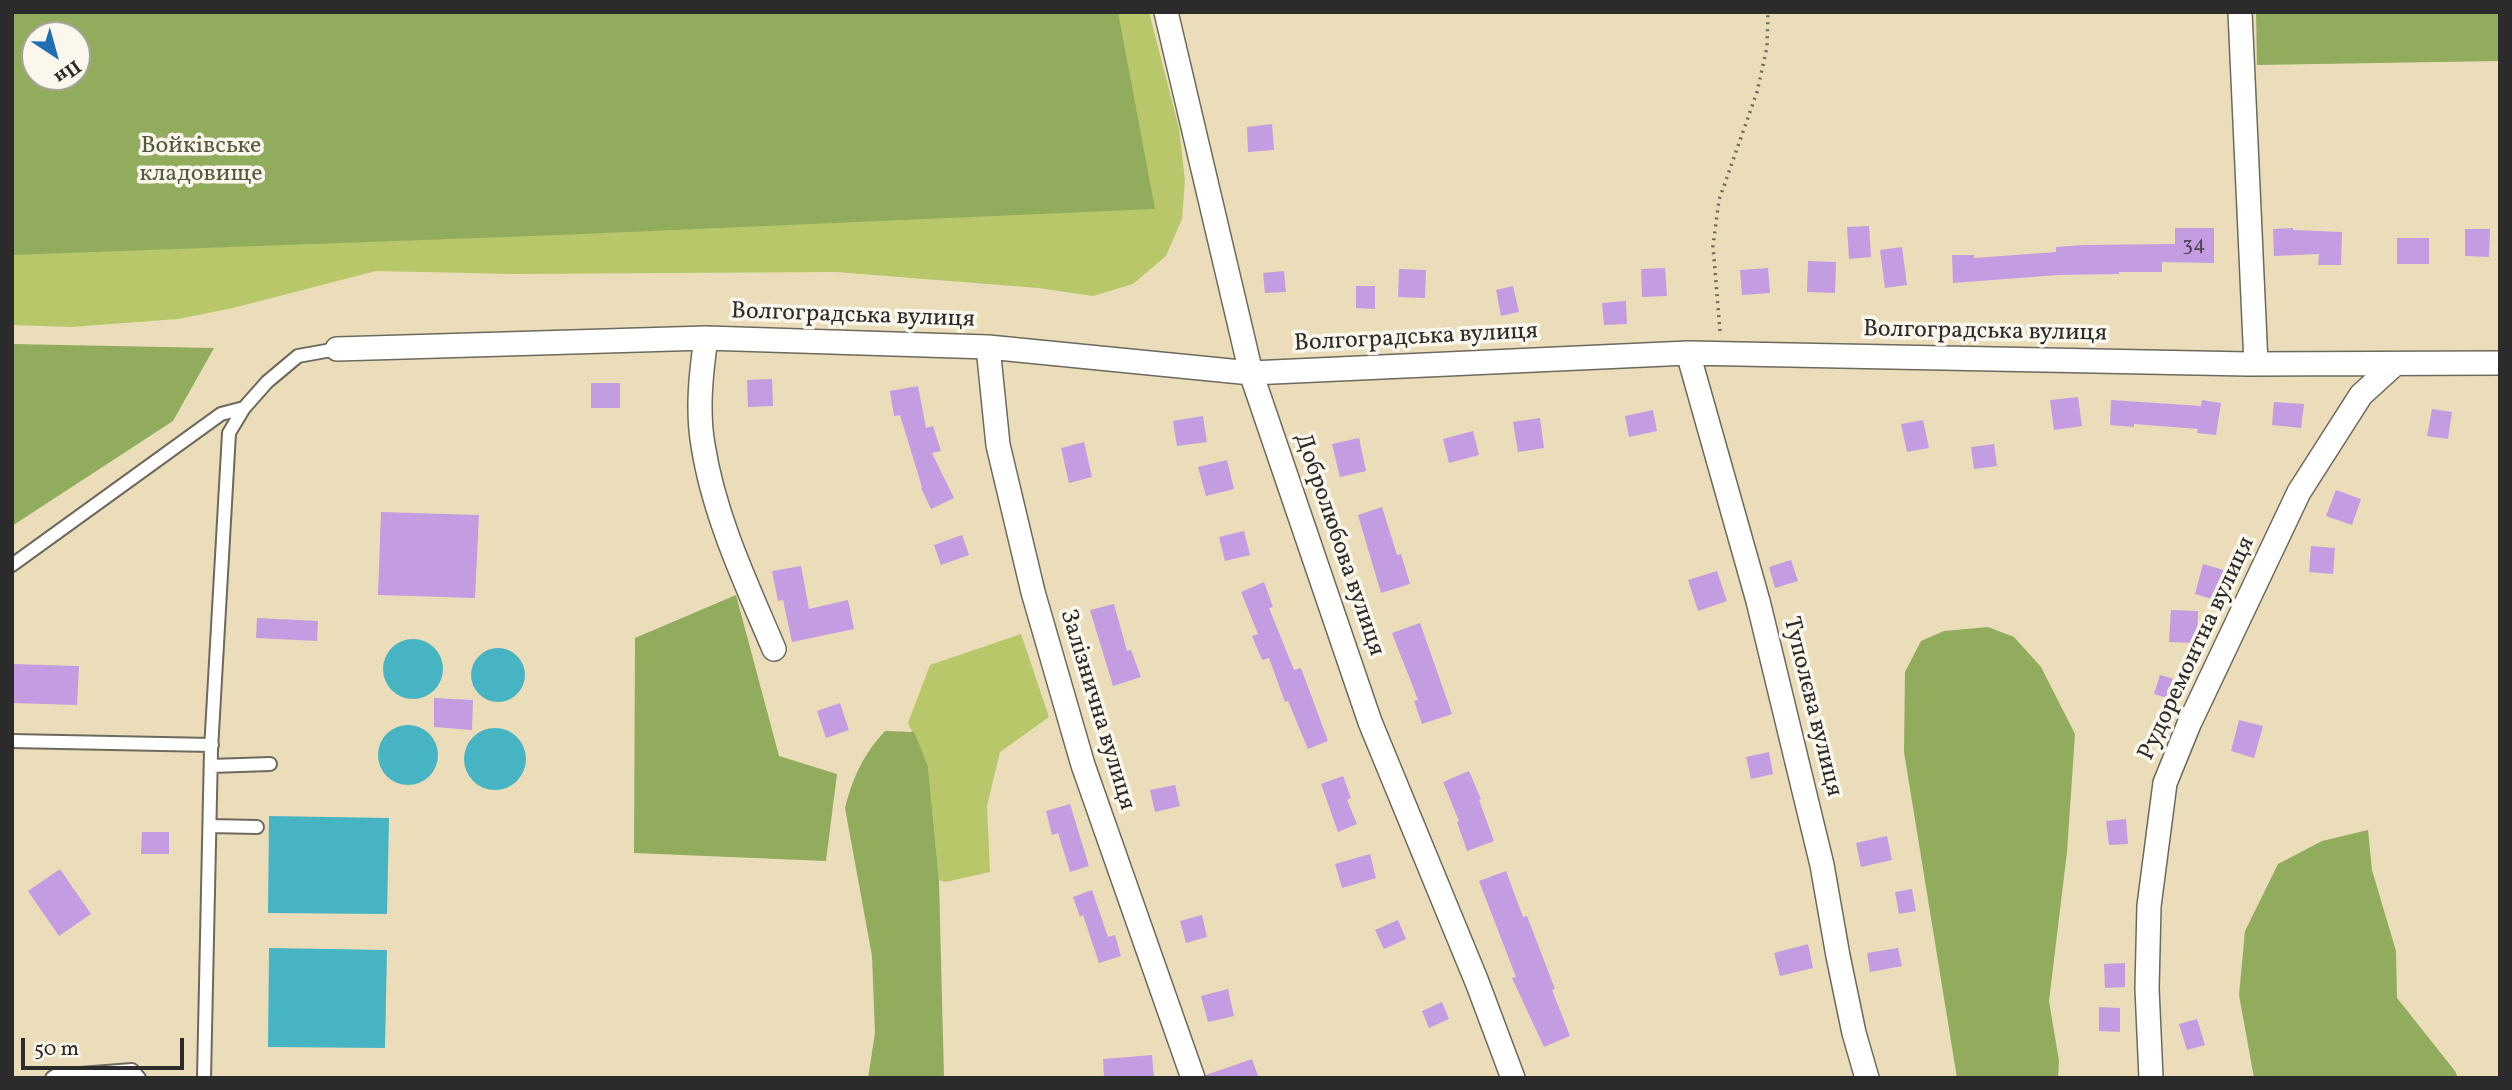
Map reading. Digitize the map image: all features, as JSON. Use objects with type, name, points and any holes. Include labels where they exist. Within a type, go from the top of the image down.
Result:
[{"type":"street","name":"Добролюбова вулиця","points":[[1166,12],[1251,373],[1370,722],[1477,982],[1513,1078]]},
{"type":"street","points":[[2240,12],[2256,364]]},
{"type":"street","name":"Волгоградська вулиця","points":[[337,349],[706,338],[988,347],[1251,373],[1688,353],[2256,364],[2500,363]]},
{"type":"street","points":[[706,338],[701,378],[702,443],[710,482],[735,557],[774,649]]},
{"type":"street","name":"Залізнична вулиця","points":[[988,347],[998,445],[1033,592],[1083,765],[1193,1078]]},
{"type":"street","name":"Туполєва вулиця","points":[[1688,353],[1758,601],[1822,865],[1854,1033],[1867,1078]]},
{"type":"street","name":"Рудоремонтна вулиця","points":[[2151,1078],[2147,988],[2149,906],[2165,783],[2189,723],[2299,492],[2361,395],[2395,364]]},
{"type":"lane","points":[[204,1078],[211,766],[229,433],[244,408],[267,382],[298,356],[337,349]]},
{"type":"lane","points":[[12,565],[221,414],[244,408]]},
{"type":"lane","points":[[12,741],[212,745]]},
{"type":"lane","points":[[211,766],[270,764]]},
{"type":"lane","points":[[210,826],[257,827]]},
{"type":"lane","points":[[52,1078],[132,1070],[139,1078]]},
{"type":"path","points":[[1722,354],[1713,246],[1719,200],[1757,92],[1767,47],[1768,12]]},
{"type":"green space","name":"Войківське кладовище","points":[[12,12],[1149,12],[1179,128],[1185,181],[1182,219],[1166,256],[1133,284],[1093,296],[1038,288],[836,272],[513,274],[376,271],[233,308],[178,319],[71,327],[12,325]]},
{"type":"green space","name":"Войківське кладовище","points":[[12,12],[1118,12],[1155,209],[12,255]]},
{"type":"green space","points":[[2256,12],[2500,12],[2500,61],[2257,65]]},
{"type":"green space","points":[[12,344],[214,348],[173,421],[12,526]]},
{"type":"green space","points":[[736,595],[779,756],[837,774],[826,861],[634,853],[635,638]]},
{"type":"green space","points":[[1988,627],[2014,637],[2041,667],[2075,734],[2067,852],[2049,1001],[2059,1061],[2058,1078],[1957,1078],[1904,752],[1905,672],[1921,641],[1944,631]]},
{"type":"green space","points":[[1021,634],[1049,717],[1000,752],[987,806],[990,872],[945,882],[939,880],[928,766],[908,723],[930,665]]},
{"type":"green space","points":[[885,731],[914,732],[928,766],[939,880],[944,1078],[868,1078],[875,1033],[872,956],[845,808],[860,767]]},
{"type":"green space","points":[[2368,830],[2372,870],[2396,951],[2397,998],[2458,1078],[2254,1078],[2239,995],[2245,931],[2278,864],[2322,841]]},
{"type":"water","points":[[407,639],[419,639],[438,652],[443,669],[441,681],[430,694],[419,699],[407,699],[388,686],[383,675],[383,663],[396,644]]},
{"type":"water","points":[[498,648],[517,656],[525,675],[517,694],[498,702],[479,694],[471,675],[479,656]]},
{"type":"water","points":[[402,725],[414,725],[433,738],[438,755],[436,767],[425,780],[414,785],[402,785],[383,772],[378,761],[378,749],[391,730]]},
{"type":"water","points":[[495,728],[507,730],[517,737],[524,747],[524,771],[517,781],[507,788],[495,790],[483,788],[473,781],[466,771],[464,759],[466,747],[473,737],[483,730]]},
{"type":"water","points":[[269,816],[389,818],[387,914],[268,913]]},
{"type":"water","points":[[269,948],[387,950],[385,1048],[268,1047]]},
{"type":"building","points":[[1272,124],[1274,150],[1248,152],[1247,127]]},
{"type":"building","points":[[1869,226],[1871,257],[1849,259],[1847,227]]},
{"type":"building","points":[[2175,228],[2214,228],[2214,263],[2162,262],[2162,272],[2058,275],[1953,283],[1952,255],[1974,255],[1974,258],[2056,252],[2056,247],[2083,245],[2175,244]]},
{"type":"building","points":[[2273,229],[2342,232],[2341,265],[2318,265],[2319,254],[2274,256]]},
{"type":"building","points":[[2465,229],[2490,229],[2489,257],[2465,256]]},
{"type":"building","points":[[2397,238],[2429,238],[2429,264],[2397,264]]},
{"type":"building","points":[[1902,247],[1907,285],[1885,288],[1880,250]]},
{"type":"building","points":[[1808,261],[1836,262],[1835,293],[1807,292]]},
{"type":"building","points":[[1665,268],[1667,296],[1642,297],[1641,269]]},
{"type":"building","points":[[1768,268],[1770,293],[1742,295],[1740,270]]},
{"type":"building","points":[[1399,269],[1426,270],[1425,298],[1398,297]]},
{"type":"building","points":[[1284,271],[1286,292],[1265,293],[1263,273]]},
{"type":"building","points":[[1356,286],[1375,286],[1375,309],[1356,308]]},
{"type":"building","points":[[1513,286],[1519,312],[1501,316],[1496,290]]},
{"type":"building","points":[[1626,301],[1627,324],[1604,325],[1602,303]]},
{"type":"building","points":[[772,379],[773,406],[748,407],[747,380]]},
{"type":"building","points":[[591,383],[620,383],[620,408],[591,408]]},
{"type":"building","points":[[918,386],[926,428],[933,426],[941,451],[932,453],[954,498],[931,509],[921,488],[900,415],[894,416],[890,391]]},
{"type":"building","points":[[2078,397],[2082,426],[2054,430],[2050,400]]},
{"type":"building","points":[[2111,400],[2201,406],[2202,400],[2221,403],[2216,435],[2197,433],[2198,429],[2110,425]]},
{"type":"building","points":[[2274,402],[2304,404],[2301,428],[2272,425]]},
{"type":"building","points":[[2432,409],[2452,412],[2448,439],[2427,436]]},
{"type":"building","points":[[1653,410],[1657,431],[1629,437],[1625,416]]},
{"type":"building","points":[[1203,416],[1207,442],[1177,446],[1173,421]]},
{"type":"building","points":[[1540,418],[1544,448],[1518,452],[1513,422]]},
{"type":"building","points":[[1923,420],[1929,448],[1907,452],[1901,424]]},
{"type":"building","points":[[1473,431],[1479,455],[1449,463],[1443,439]]},
{"type":"building","points":[[1359,438],[1366,471],[1340,477],[1332,444]]},
{"type":"building","points":[[1084,442],[1092,477],[1069,483],[1061,448]]},
{"type":"building","points":[[1994,444],[1997,466],[1974,469],[1971,447]]},
{"type":"building","points":[[1227,460],[1234,489],[1206,496],[1198,467]]},
{"type":"building","points":[[2336,490],[2361,499],[2352,525],[2326,516]]},
{"type":"building","points":[[1382,507],[1397,555],[1401,554],[1410,584],[1381,593],[1358,515]]},
{"type":"building","points":[[381,512],[479,515],[475,598],[378,595]]},
{"type":"building","points":[[1244,531],[1250,555],[1225,561],[1219,537]]},
{"type":"building","points":[[962,535],[969,555],[941,565],[934,545]]},
{"type":"building","points":[[2311,546],[2335,548],[2333,574],[2309,572]]},
{"type":"building","points":[[1791,560],[1798,581],[1775,588],[1769,567]]},
{"type":"building","points":[[2203,564],[2230,572],[2222,602],[2195,594]]},
{"type":"building","points":[[801,566],[809,609],[848,600],[854,629],[792,642],[783,600],[778,601],[772,571]]},
{"type":"building","points":[[1717,571],[1727,601],[1698,611],[1688,580]]},
{"type":"building","points":[[1264,582],[1273,607],[1269,608],[1294,670],[1301,668],[1328,741],[1308,749],[1288,701],[1285,702],[1269,658],[1262,660],[1252,636],[1258,634],[1241,592]]},
{"type":"building","points":[[1114,604],[1127,651],[1131,650],[1141,677],[1113,686],[1090,610]]},
{"type":"building","points":[[2171,610],[2198,611],[2197,643],[2169,642]]},
{"type":"building","points":[[257,618],[318,621],[317,641],[256,638]]},
{"type":"building","points":[[1420,623],[1452,714],[1422,724],[1414,701],[1418,700],[1392,633]]},
{"type":"building","points":[[12,664],[79,666],[77,705],[12,703]]},
{"type":"building","points":[[2160,675],[2181,681],[2175,700],[2154,694]]},
{"type":"building","points":[[434,698],[473,700],[472,730],[434,727]]},
{"type":"building","points":[[840,703],[849,730],[826,738],[817,711]]},
{"type":"building","points":[[2239,720],[2263,726],[2254,758],[2231,751]]},
{"type":"building","points":[[1769,752],[1773,774],[1751,779],[1746,757]]},
{"type":"building","points":[[1469,771],[1494,841],[1467,851],[1457,822],[1459,821],[1443,782]]},
{"type":"building","points":[[1343,776],[1351,798],[1347,800],[1357,824],[1338,832],[1321,784]]},
{"type":"building","points":[[1175,785],[1180,806],[1155,812],[1150,790]]},
{"type":"building","points":[[1070,804],[1089,866],[1070,872],[1058,833],[1052,835],[1046,811]]},
{"type":"building","points":[[2126,819],[2128,844],[2109,845],[2106,821]]},
{"type":"building","points":[[142,832],[169,832],[169,854],[141,854]]},
{"type":"building","points":[[1887,836],[1892,860],[1861,867],[1856,843]]},
{"type":"building","points":[[1370,854],[1376,878],[1342,888],[1335,864]]},
{"type":"building","points":[[60,869],[91,914],[59,936],[28,891]]},
{"type":"building","points":[[1506,871],[1523,917],[1527,916],[1570,1036],[1544,1047],[1512,978],[1516,977],[1479,881]]},
{"type":"building","points":[[1912,889],[1916,911],[1899,914],[1895,892]]},
{"type":"building","points":[[1092,890],[1108,937],[1115,935],[1121,956],[1099,963],[1083,915],[1080,917],[1073,897]]},
{"type":"building","points":[[1202,915],[1207,937],[1186,943],[1180,921]]},
{"type":"building","points":[[1398,920],[1406,939],[1384,949],[1375,930]]},
{"type":"building","points":[[1808,944],[1813,968],[1780,976],[1774,953]]},
{"type":"building","points":[[1898,948],[1902,966],[1870,972],[1867,953]]},
{"type":"building","points":[[2125,963],[2125,987],[2105,988],[2104,964]]},
{"type":"building","points":[[1228,989],[1234,1016],[1208,1022],[1201,996]]},
{"type":"building","points":[[1442,1002],[1449,1019],[1429,1028],[1422,1011]]},
{"type":"building","points":[[2099,1007],[2120,1008],[2120,1032],[2099,1031]]},
{"type":"building","points":[[2197,1019],[2205,1045],[2187,1050],[2179,1024]]},
{"type":"building","points":[[1152,1055],[1154,1078],[1104,1078],[1103,1059]]},
{"type":"building","points":[[1252,1059],[1259,1078],[1207,1078],[1206,1075]]}]
